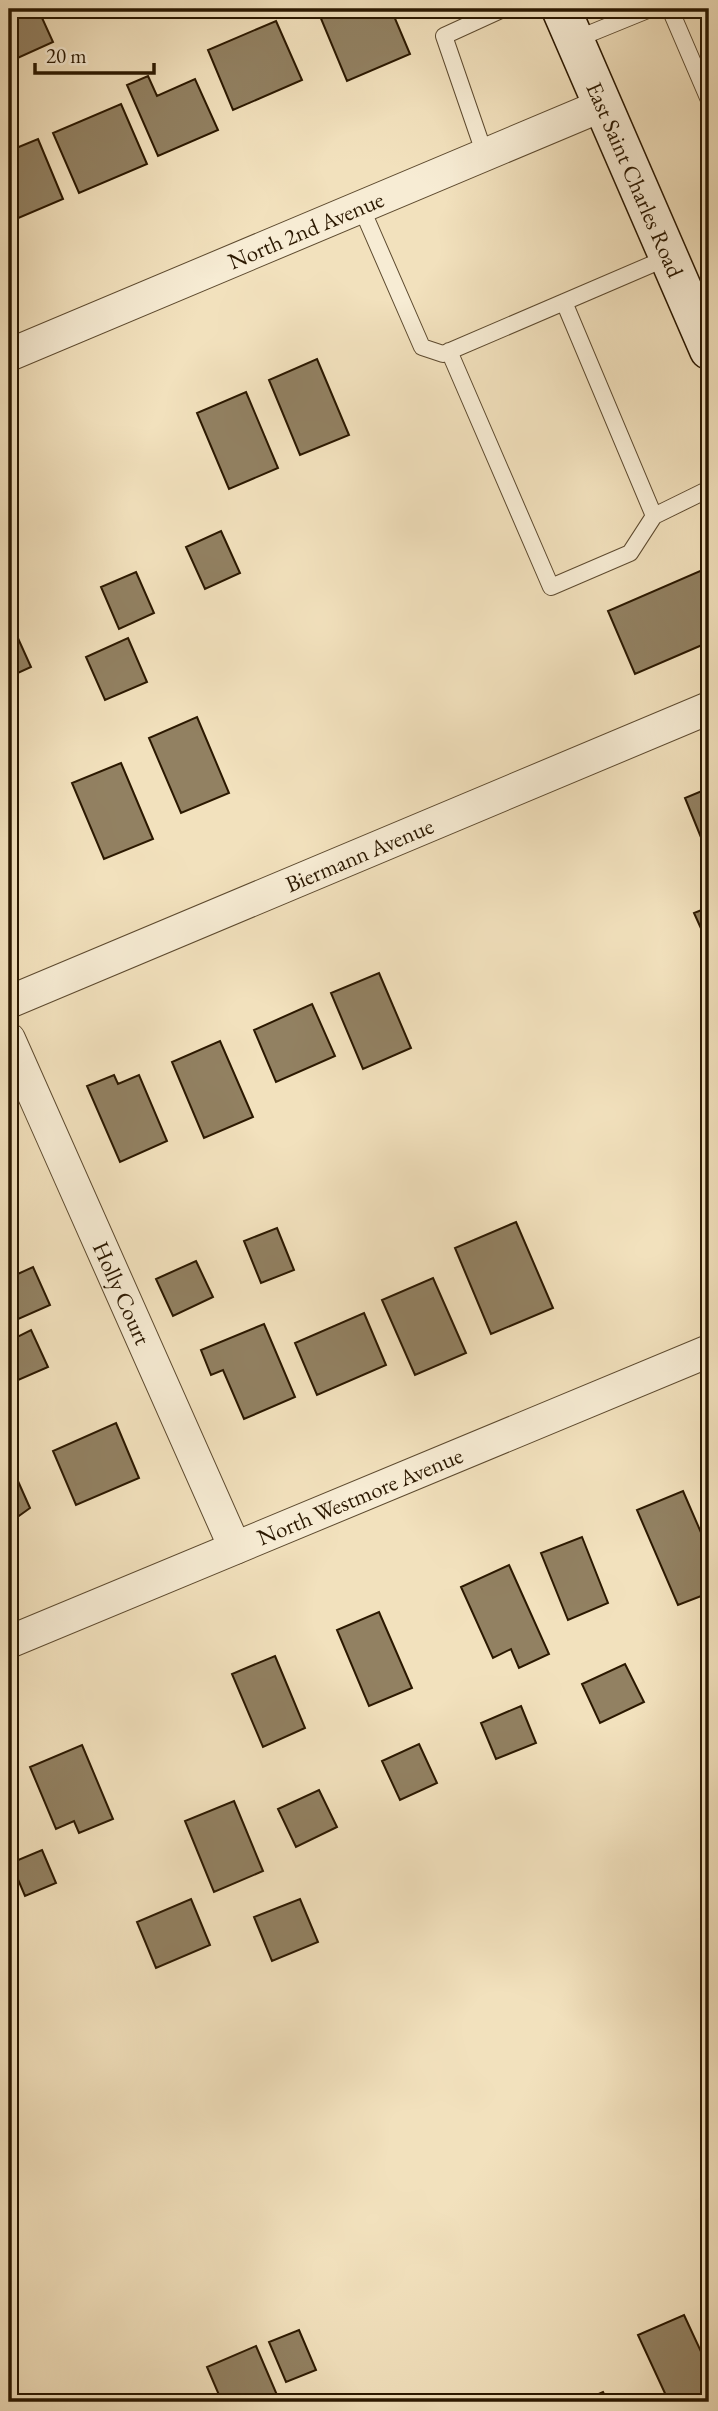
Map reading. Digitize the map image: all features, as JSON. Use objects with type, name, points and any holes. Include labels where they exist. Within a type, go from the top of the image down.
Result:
[{"type":"main road","name":"East Saint Charles Road","points":[[568,24],[669,257],[701,308],[709,350]]},
{"type":"street","name":"North 2nd Avenue","points":[[9,355],[603,105]]},
{"type":"street","name":"Biermann Avenue","points":[[9,1002],[709,708]]},
{"type":"street","name":"Holly Court","points":[[9,1039],[235,1548]]},
{"type":"street","name":"North Westmore Avenue","points":[[9,1642],[709,1351]]},
{"type":"lane","points":[[485,155],[444,36],[503,9]]},
{"type":"lane","points":[[568,24],[650,9]]},
{"type":"lane","points":[[670,9],[709,100]]},
{"type":"lane","points":[[361,207],[422,347],[443,354],[669,257]]},
{"type":"lane","points":[[564,302],[654,516]]},
{"type":"lane","points":[[449,351],[551,587],[630,552],[654,516],[709,489]]},
{"type":"building","points":[[9,9],[38,9],[53,42],[11,61]]},
{"type":"building","points":[[317,9],[391,9],[410,54],[347,81]]},
{"type":"building","points":[[276,21],[302,80],[233,110],[208,50]]},
{"type":"building","points":[[148,76],[157,96],[195,79],[218,130],[158,156],[127,85]]},
{"type":"building","points":[[121,104],[147,164],[79,193],[53,133]]},
{"type":"building","points":[[38,139],[63,199],[9,222],[9,151]]},
{"type":"building","points":[[317,359],[349,435],[300,455],[269,380]]},
{"type":"building","points":[[246,392],[278,468],[229,489],[197,413]]},
{"type":"building","points":[[221,531],[240,573],[205,589],[186,547]]},
{"type":"building","points":[[707,568],[709,642],[635,674],[608,611]]},
{"type":"building","points":[[136,572],[154,613],[119,629],[101,587]]},
{"type":"building","points":[[12,625],[31,667],[9,677],[9,627]]},
{"type":"building","points":[[128,638],[147,682],[105,700],[86,657]]},
{"type":"building","points":[[197,717],[229,793],[181,813],[149,738]]},
{"type":"building","points":[[121,763],[153,839],[104,859],[72,783]]},
{"type":"building","points":[[709,788],[709,857],[685,798]]},
{"type":"building","points":[[709,907],[709,946],[694,913]]},
{"type":"building","points":[[379,973],[411,1048],[363,1069],[331,993]]},
{"type":"building","points":[[312,1004],[335,1056],[276,1082],[254,1030]]},
{"type":"building","points":[[220,1041],[253,1117],[204,1138],[172,1062]]},
{"type":"building","points":[[114,1075],[118,1084],[139,1075],[167,1141],[120,1162],[87,1086]]},
{"type":"building","points":[[516,1222],[553,1308],[491,1334],[455,1248]]},
{"type":"building","points":[[277,1228],[294,1270],[261,1283],[244,1241]]},
{"type":"building","points":[[196,1261],[213,1297],[173,1316],[156,1279]]},
{"type":"building","points":[[33,1267],[50,1305],[16,1320],[9,1305],[9,1278]]},
{"type":"building","points":[[433,1278],[466,1353],[415,1375],[382,1300]]},
{"type":"building","points":[[364,1313],[386,1365],[317,1395],[295,1343]]},
{"type":"building","points":[[264,1324],[295,1397],[244,1419],[223,1370],[211,1375],[201,1350]]},
{"type":"building","points":[[31,1330],[48,1367],[9,1384],[9,1341]]},
{"type":"building","points":[[116,1423],[139,1478],[76,1505],[53,1451]]},
{"type":"building","points":[[9,1461],[30,1508],[9,1523]]},
{"type":"building","points":[[683,1491],[709,1551],[709,1593],[678,1605],[637,1510]]},
{"type":"building","points":[[582,1537],[608,1603],[568,1620],[541,1553]]},
{"type":"building","points":[[509,1565],[549,1654],[519,1668],[511,1649],[493,1658],[461,1587]]},
{"type":"building","points":[[379,1612],[412,1688],[369,1706],[337,1630]]},
{"type":"building","points":[[275,1656],[305,1728],[263,1747],[232,1674]]},
{"type":"building","points":[[625,1664],[644,1702],[600,1723],[582,1684]]},
{"type":"building","points":[[521,1706],[536,1743],[496,1759],[481,1723]]},
{"type":"building","points":[[419,1744],[437,1783],[400,1800],[382,1761]]},
{"type":"building","points":[[82,1745],[113,1819],[79,1833],[74,1821],[56,1829],[30,1767]]},
{"type":"building","points":[[319,1790],[337,1827],[296,1847],[278,1809]]},
{"type":"building","points":[[234,1801],[263,1871],[214,1892],[185,1821]]},
{"type":"building","points":[[42,1850],[56,1883],[25,1896],[11,1863]]},
{"type":"building","points":[[191,1899],[210,1945],[156,1968],[137,1922]]},
{"type":"building","points":[[300,1899],[318,1942],[272,1961],[254,1917]]},
{"type":"building","points":[[684,2315],[703,2356],[709,2353],[709,2402],[669,2402],[638,2335]]},
{"type":"building","points":[[299,2330],[316,2370],[286,2382],[269,2342]]},
{"type":"building","points":[[256,2346],[280,2402],[222,2402],[207,2367]]},
{"type":"building","points":[[603,2392],[608,2402],[580,2402]]}]
